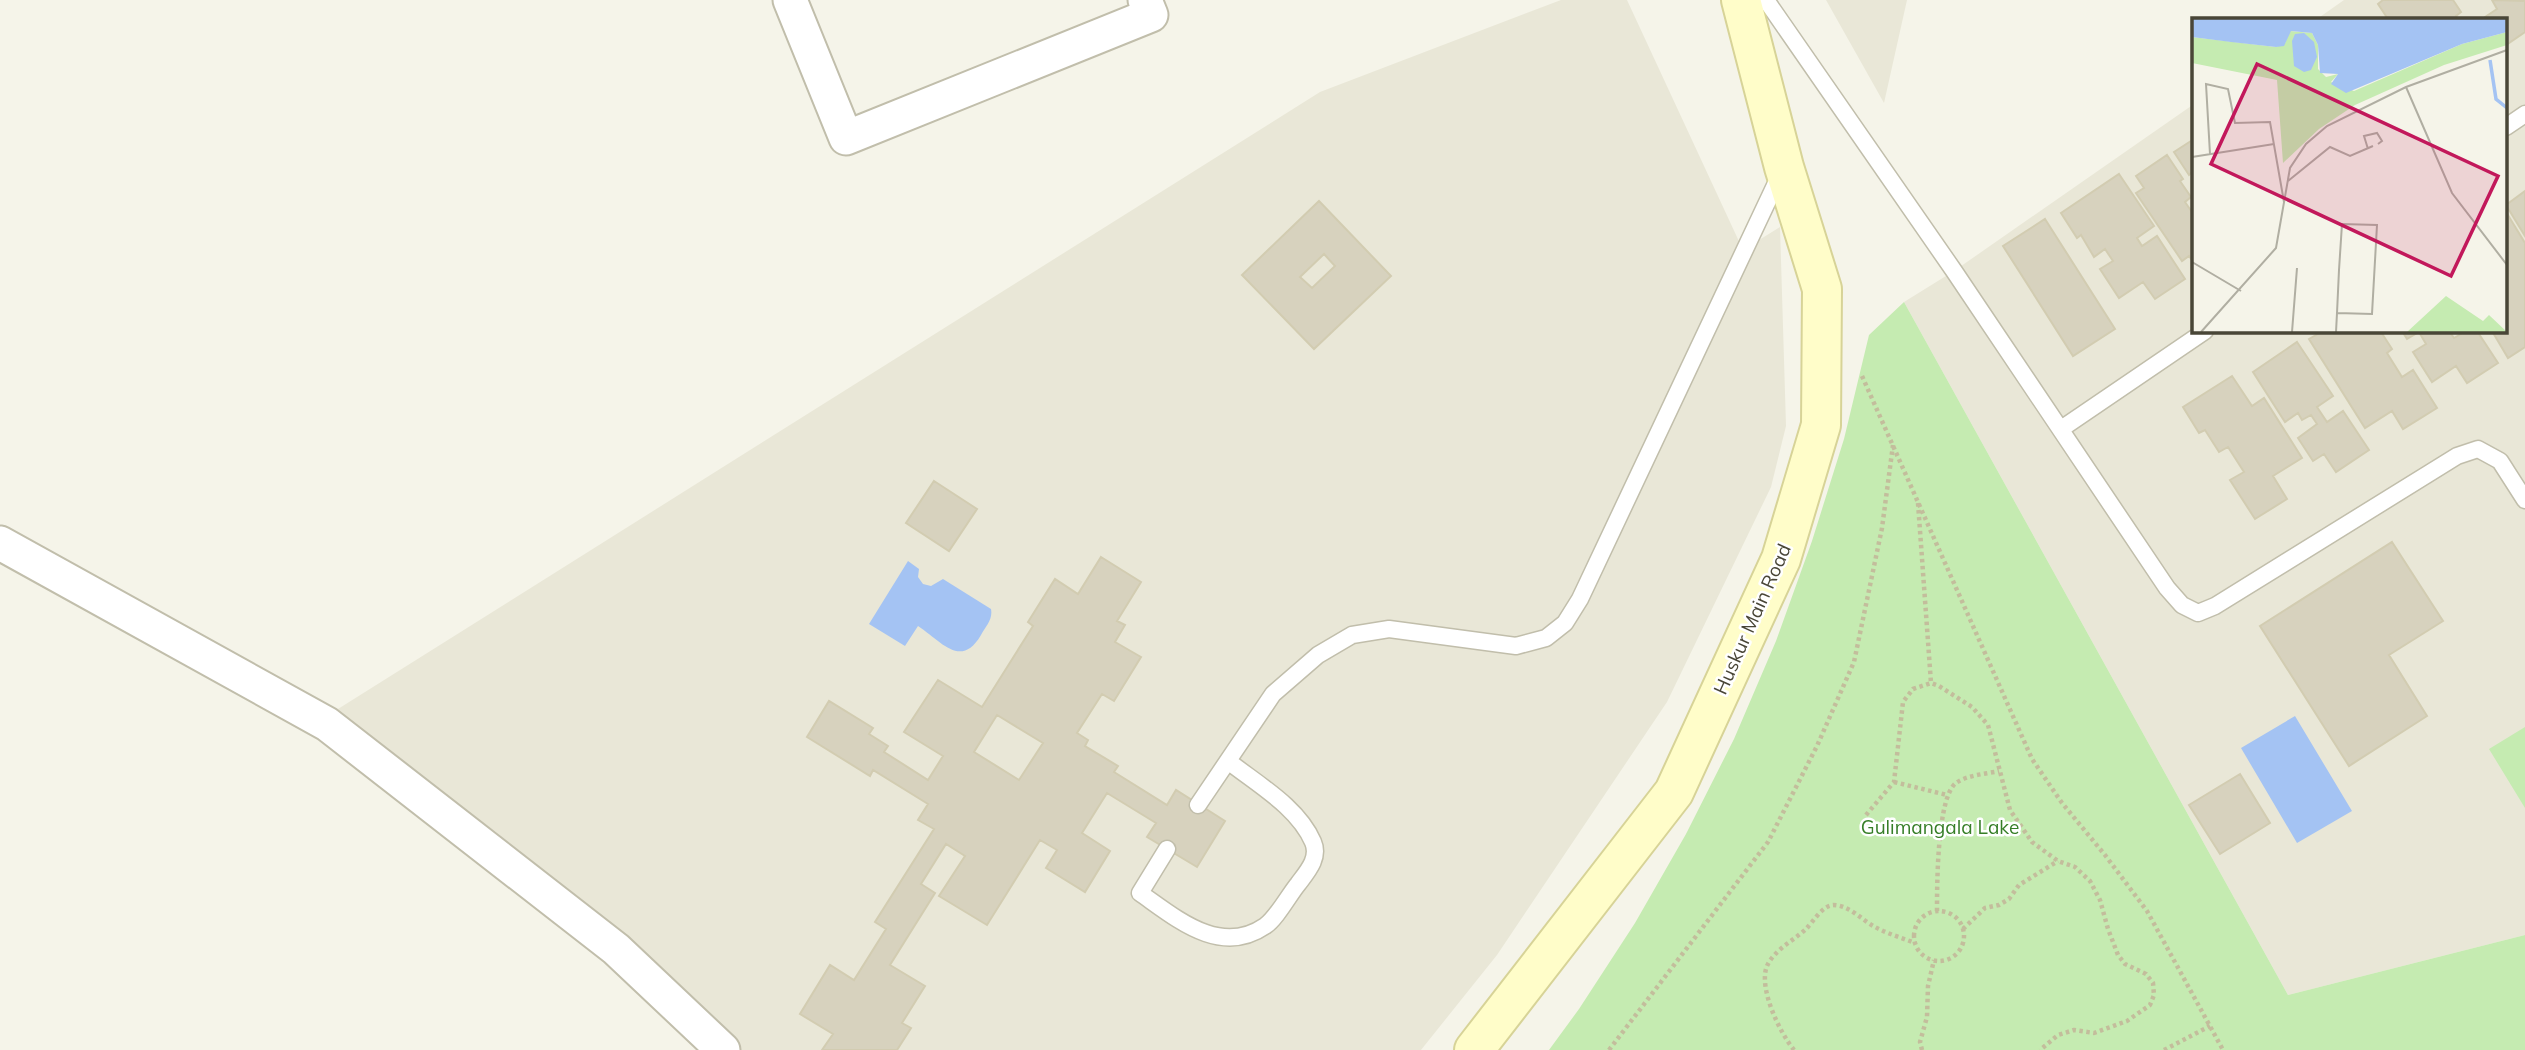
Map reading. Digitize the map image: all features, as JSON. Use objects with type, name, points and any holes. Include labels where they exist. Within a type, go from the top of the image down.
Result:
[{"type":"main road","name":"Huskur Main Road","points":[[1474,1050],[1674,792],[1781,559],[1821,425],[1822,289],[1784,167],[1741,0]]},
{"type":"street","points":[[790,0],[846,138],[1152,15],[1146,0]]},
{"type":"street","points":[[0,543],[327,724],[616,949],[723,1050]]},
{"type":"lane","points":[[1766,0],[2167,588],[2182,605],[2198,613],[2216,606],[2457,456],[2478,449],[2500,461],[2525,500]]},
{"type":"lane","points":[[2508,126],[2525,114]]},
{"type":"lane","points":[[1198,805],[1273,694],[1318,655],[1353,635],[1389,629],[1516,646],[1546,638],[1565,623],[1580,599],[1784,167]]},
{"type":"lane","points":[[2061,429],[2204,332]]},
{"type":"lane","points":[[1167,849],[1140,893],[1190,928],[1217,937],[1242,936],[1266,926],[1313,865],[1315,845],[1303,823],[1228,761]]},
{"type":"path","points":[[1609,1050],[1768,842],[1817,746],[1854,662],[1882,528],[1893,443],[2032,759],[2062,803],[2147,911],[2223,1050]]},
{"type":"path","points":[[1918,500],[1931,683]]},
{"type":"path","points":[[1866,814],[1894,782],[1903,702],[1913,689],[1931,683],[1952,692],[1989,724],[2010,810],[2032,842],[2059,861],[2075,867],[2090,881],[2100,900],[2118,955],[2125,964],[2146,974],[2153,983],[2154,995],[2150,1005],[2127,1021],[2094,1033],[2074,1030],[2058,1035],[2040,1050]]},
{"type":"path","points":[[1937,911],[1942,816],[1947,795],[1956,783],[1999,771]]},
{"type":"path","points":[[1894,782],[1947,795]]},
{"type":"path","points":[[1963,929],[1985,908],[2000,905],[2009,899],[2019,885],[2059,861]]},
{"type":"path","points":[[1794,1050],[1774,1018],[1766,989],[1766,967],[1779,950],[1798,936],[1825,908],[1832,905],[1845,907],[1877,928],[1915,943]]},
{"type":"path","points":[[1937,911],[1948,912],[1958,919],[1964,939],[1951,958],[1934,960],[1920,952],[1915,943],[1914,932],[1919,921],[1927,914],[1937,911]]},
{"type":"path","points":[[1922,1050],[1920,1042],[1927,1017],[1928,986],[1934,960]]},
{"type":"path","points":[[2164,1050],[2210,1026]]},
{"type":"shaded area","points":[[1561,0],[1627,0],[1743,250],[1780,227],[1786,426],[1771,487],[1667,702],[1497,955],[1421,1050],[741,1050],[626,940],[496,832],[330,714],[1320,92]]},
{"type":"shaded area","points":[[1826,0],[1907,0],[1884,103]]},
{"type":"shaded area","points":[[2344,0],[2525,0],[2525,935],[2288,995],[1904,302],[1954,271],[2192,105],[2192,332],[2508,332],[2508,18],[2318,18]]},
{"type":"green space","name":"Gulimangala Lake","points":[[1904,302],[2288,995],[2525,935],[2525,1050],[1549,1050],[1635,923],[1686,834],[1734,739],[1776,641],[1812,541],[1844,439],[1869,335]]},
{"type":"green space","points":[[2525,727],[2525,808],[2489,749]]},
{"type":"water","points":[[908,561],[919,569],[918,577],[923,584],[931,586],[943,579],[991,609],[989,622],[974,645],[966,650],[951,649],[918,626],[905,646],[869,624]]},
{"type":"water","points":[[2295,716],[2352,811],[2297,843],[2241,748]]},
{"type":"building","points":[[2383,0],[2453,0],[2461,12],[2456,16],[2457,18],[2387,18],[2378,4]]},
{"type":"building","points":[[2492,0],[2525,1],[2525,32],[2508,44],[2508,18],[2485,17],[2497,9]]},
{"type":"building","points":[[2192,140],[2192,172],[2189,175],[2174,152]]},
{"type":"building","points":[[2167,155],[2183,179],[2180,181],[2191,197],[2185,202],[2192,212],[2192,260],[2189,256],[2182,261],[2136,193],[2144,188],[2136,176]]},
{"type":"building","points":[[2119,174],[2154,226],[2137,238],[2142,246],[2157,236],[2185,279],[2155,299],[2143,282],[2119,298],[2100,269],[2113,261],[2105,249],[2094,257],[2081,235],[2077,238],[2061,213]]},
{"type":"building","points":[[2525,191],[2525,236],[2508,208],[2508,204]]},
{"type":"building","points":[[1319,201],[1391,276],[1314,349],[1242,275]],"holes":[[[1324,254],[1335,266],[1312,288],[1300,277]]]},
{"type":"building","points":[[2508,215],[2525,243],[2525,347],[2508,358],[2493,332],[2508,332]]},
{"type":"building","points":[[2045,219],[2115,329],[2073,356],[2003,246]]},
{"type":"building","points":[[2321,332],[2381,332],[2392,349],[2387,353],[2402,377],[2413,370],[2437,408],[2403,429],[2392,411],[2365,428],[2309,339]]},
{"type":"building","points":[[2403,332],[2419,332],[2407,339]]},
{"type":"building","points":[[2419,332],[2450,332],[2454,338],[2464,332],[2478,332],[2498,363],[2467,383],[2456,366],[2432,382],[2413,352],[2426,344]]},
{"type":"building","points":[[2297,342],[2333,396],[2317,407],[2327,422],[2343,411],[2369,450],[2336,472],[2324,454],[2313,461],[2298,438],[2317,424],[2311,415],[2302,420],[2298,413],[2285,422],[2253,372]]},
{"type":"building","points":[[2232,376],[2252,406],[2264,398],[2302,458],[2273,476],[2287,499],[2255,519],[2230,480],[2244,472],[2228,447],[2219,452],[2205,430],[2199,433],[2183,407]]},
{"type":"building","points":[[934,481],[977,509],[949,551],[906,523]]},
{"type":"building","points":[[2392,542],[2443,621],[2389,655],[2427,716],[2349,766],[2260,626]]},
{"type":"building","points":[[1101,557],[1141,582],[1117,621],[1125,625],[1115,642],[1141,657],[1114,701],[1102,694],[1077,733],[1088,740],[1085,746],[1118,766],[1114,772],[1167,805],[1176,790],[1225,821],[1197,867],[1147,837],[1156,823],[1107,793],[1082,833],[1110,851],[1085,892],[1046,868],[1057,850],[1040,840],[987,925],[939,896],[965,856],[946,844],[921,884],[935,893],[890,965],[925,986],[902,1023],[911,1028],[897,1050],[822,1050],[833,1034],[800,1014],[830,965],[854,980],[886,929],[875,922],[934,829],[918,820],[928,804],[873,770],[870,776],[807,737],[829,701],[873,728],[869,734],[888,746],[884,752],[928,780],[943,756],[904,732],[938,680],[982,707],[1033,626],[1028,622],[1055,579],[1078,594]],"holes":[[[997,715],[1043,743],[1019,780],[974,752]]]},
{"type":"building","points":[[2240,774],[2270,823],[2220,854],[2189,805]]}]
